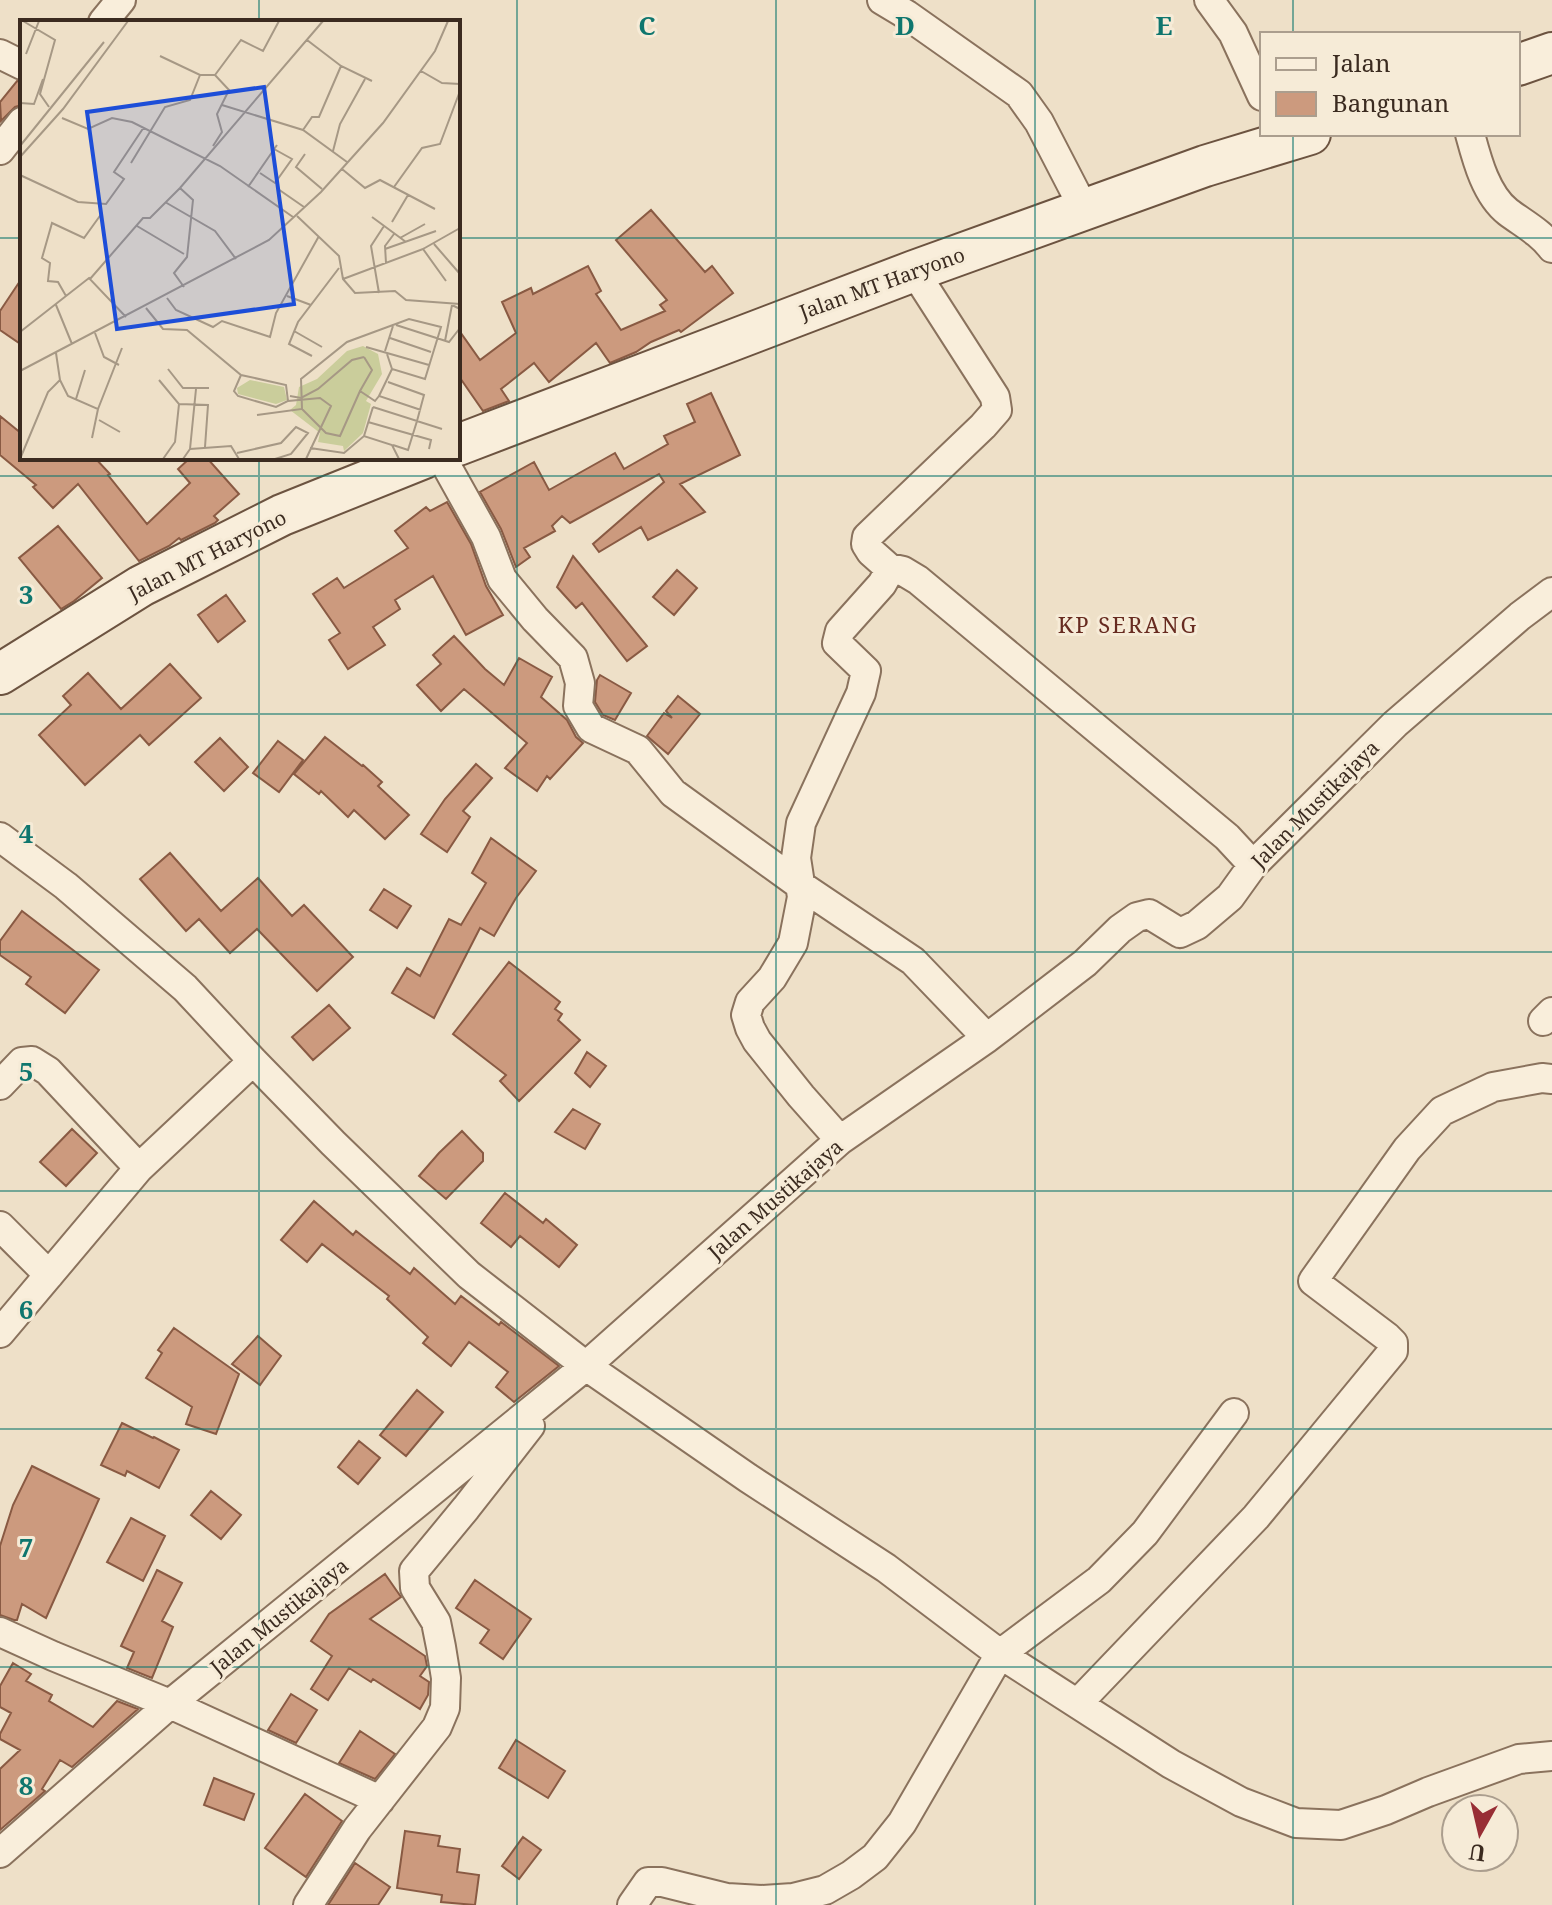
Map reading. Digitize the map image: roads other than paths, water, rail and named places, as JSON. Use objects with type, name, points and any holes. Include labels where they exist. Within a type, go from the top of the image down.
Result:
[{"type":"main road","points":[[1520,64],[1552,53]]},
{"type":"main road","name":"Jalan MT Haryono","points":[[460,444],[914,271],[1285,138]]},
{"type":"main road","name":"Jalan MT Haryono","points":[[0,674],[141,586],[282,515],[400,462]]},
{"type":"street","points":[[105,20],[121,0]]},
{"type":"street","points":[[882,0],[1019,94],[1039,122],[1084,209]]},
{"type":"street","points":[[1209,0],[1233,33],[1260,92]]},
{"type":"street","points":[[0,54],[20,64]]},
{"type":"street","points":[[0,150],[20,125]]},
{"type":"street","points":[[1471,136],[1477,160],[1493,194],[1505,210],[1544,238],[1552,248]]},
{"type":"street","points":[[914,271],[995,397],[997,410],[867,537],[866,544],[889,568],[903,571],[918,580],[1227,837],[1253,865]]},
{"type":"street","points":[[443,460],[486,537],[502,579],[573,658],[580,683],[578,706],[591,728],[638,750],[673,793],[800,885],[913,961],[987,1038]]},
{"type":"street","points":[[840,1140],[757,1041],[746,1015],[750,1002],[772,978],[793,943],[802,897],[796,858],[801,823],[865,680],[866,671],[837,643],[840,631],[882,584],[889,568]]},
{"type":"street","name":"Jalan Mustikajaya","points":[[0,1853],[170,1704],[551,1396],[840,1140],[987,1038],[1085,963],[1137,917],[1149,914],[1180,933],[1197,925],[1230,897],[1253,865],[1395,724],[1552,592]]},
{"type":"street","points":[[0,837],[66,886],[185,988],[333,1143],[469,1275],[586,1366],[748,1478],[886,1568],[1000,1654],[1171,1764],[1241,1802],[1296,1823],[1341,1825],[1519,1759],[1552,1756]]},
{"type":"street","points":[[0,1085],[22,1062],[32,1061],[48,1071],[139,1168]]},
{"type":"street","points":[[0,1333],[139,1168],[253,1061]]},
{"type":"street","points":[[1078,1703],[1256,1517],[1393,1351],[1393,1343],[1387,1337],[1313,1281],[1407,1149],[1442,1111],[1493,1087],[1552,1079]]},
{"type":"street","points":[[0,1226],[49,1275]]},
{"type":"street","points":[[308,1905],[357,1829],[437,1727],[445,1708],[446,1678],[436,1622],[415,1588],[414,1571],[511,1452],[551,1396]]},
{"type":"street","points":[[632,1905],[648,1882],[662,1882],[727,1898],[793,1898],[825,1890],[875,1857],[902,1823],[1000,1654],[1099,1580],[1145,1533],[1234,1413]]},
{"type":"street","points":[[0,1632],[170,1704],[380,1800]]},
{"type":"district","name":"KP SERANG","points":[[1128,624]]}]
